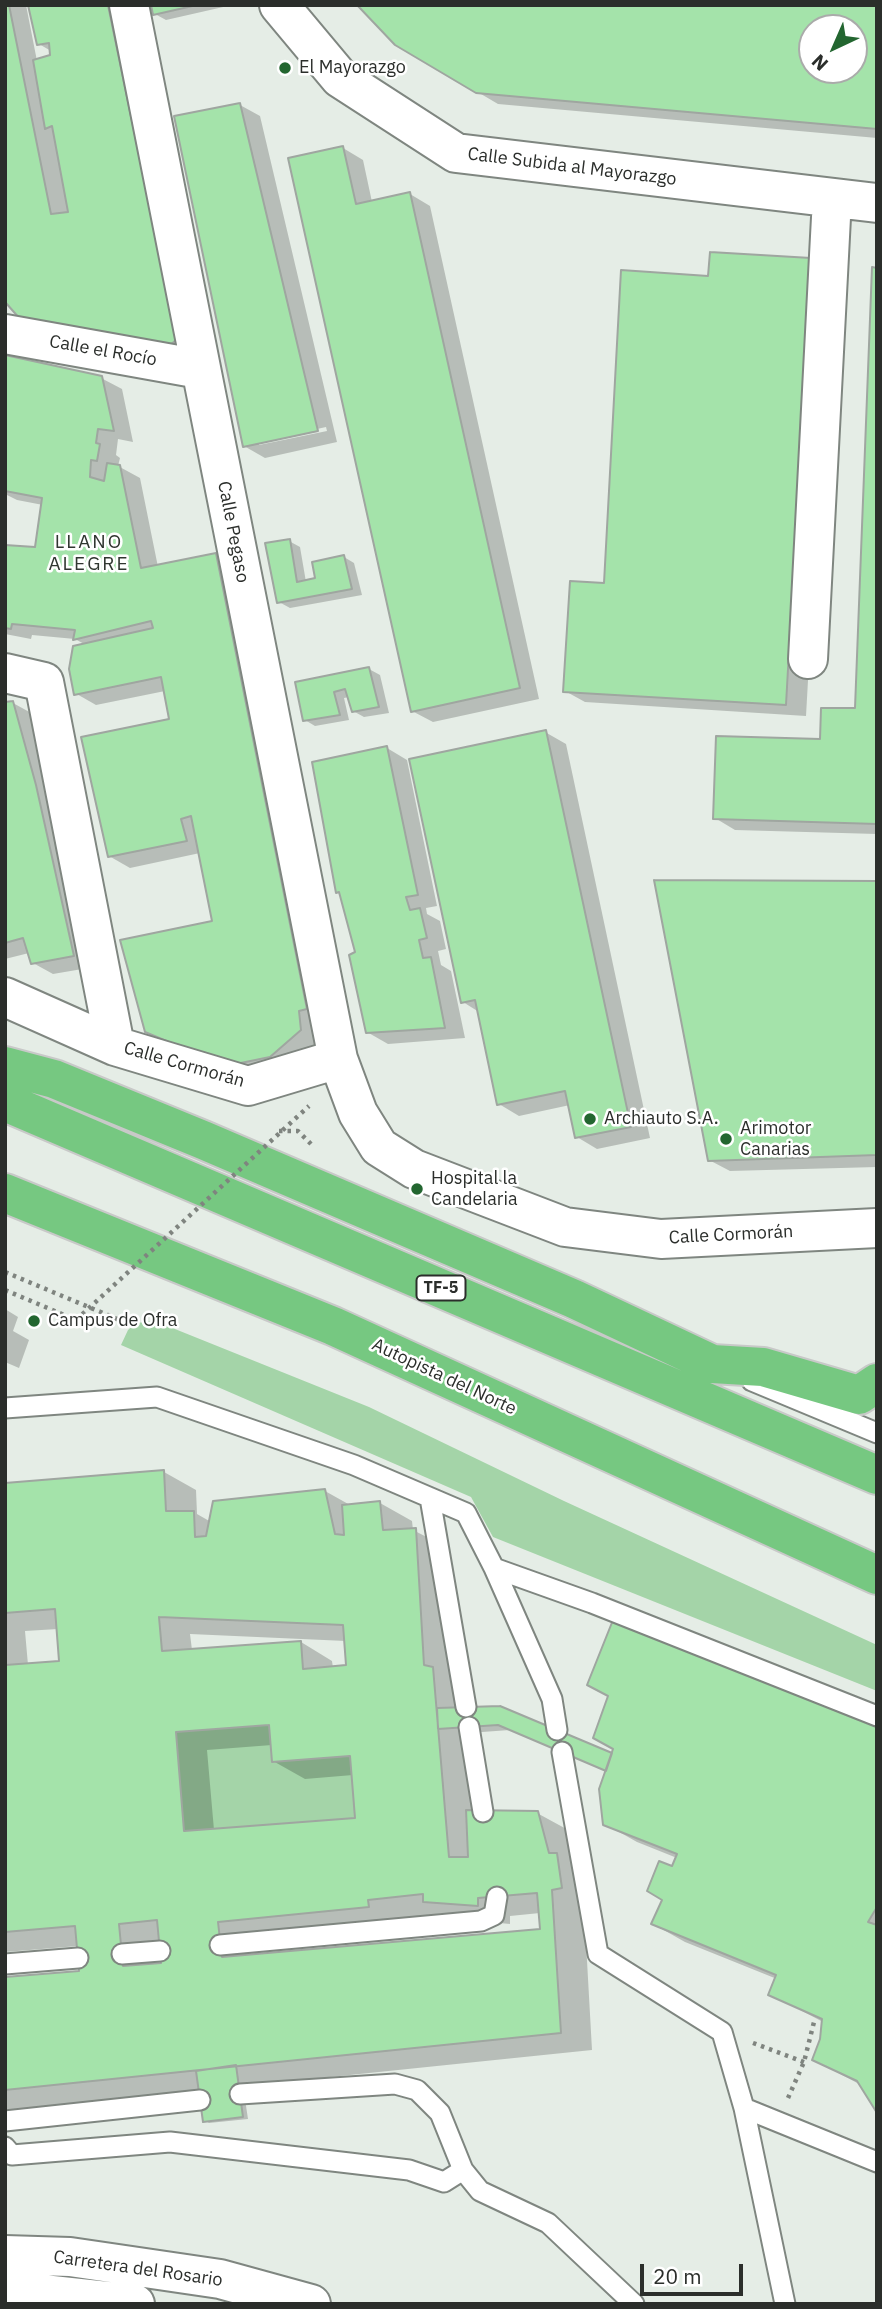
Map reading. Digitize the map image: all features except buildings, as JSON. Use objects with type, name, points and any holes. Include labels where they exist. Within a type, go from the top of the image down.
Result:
[{"type":"highway","points":[[5,1066],[54,1079],[288,1176],[574,1299],[712,1364],[763,1367],[859,1395],[877,1383]]},
{"type":"highway","name":"TF-5","points":[[5,1102],[877,1475]]},
{"type":"highway","name":"Autopista del Norte","points":[[5,1193],[333,1326],[877,1575]]},
{"type":"street","name":"Calle Pegaso","points":[[129,5],[338,1059]]},
{"type":"street","name":"Calle Subida al Mayorazgo","points":[[279,5],[340,78],[456,153],[877,203]]},
{"type":"street","points":[[808,659],[832,198]]},
{"type":"street","name":"Calle el Rocío","points":[[5,334],[200,369]]},
{"type":"street","name":"Calle Cormorán","points":[[5,673],[44,682],[116,1046],[248,1086],[338,1059],[358,1113],[379,1147],[414,1169],[565,1227],[661,1239],[877,1228]]},
{"type":"street","points":[[5,997],[116,1046]]},
{"type":"street","name":"Carretera del Rosario","points":[[5,2255],[70,2256],[220,2279],[311,2304]]},
{"type":"street","name":"Carretera del Rosario","points":[[5,2290],[135,2304]]},
{"type":"lane","points":[[712,1364],[877,1433]]},
{"type":"lane","points":[[5,1408],[157,1397],[354,1465],[466,1513],[494,1568],[552,1699],[557,1730]]},
{"type":"lane","points":[[430,1497],[466,1707]]},
{"type":"lane","points":[[494,1568],[592,1603],[877,1716]]},
{"type":"lane","points":[[469,1727],[483,1812]]},
{"type":"lane","points":[[562,1752],[598,1954],[722,2032],[744,2108],[785,2304]]},
{"type":"lane","points":[[220,1945],[481,1921],[494,1915],[497,1897]]},
{"type":"lane","points":[[122,1954],[160,1951]]},
{"type":"lane","points":[[5,1964],[78,1958]]},
{"type":"lane","points":[[240,2094],[395,2084],[417,2090],[440,2113],[463,2170],[480,2191],[548,2223],[634,2304]]},
{"type":"lane","points":[[5,2121],[200,2100]]},
{"type":"lane","points":[[744,2108],[877,2162]]},
{"type":"lane","points":[[5,2147],[12,2155],[170,2142],[409,2171],[444,2182],[463,2170]]},
{"type":"path","points":[[5,1290],[76,1320],[309,1107]]},
{"type":"path","points":[[5,1272],[122,1321]]},
{"type":"path","points":[[779,2122],[804,2062],[816,2018]]},
{"type":"path","points":[[722,2032],[804,2062]]},
{"type":"green space","points":[[155,1321],[369,1407],[564,1501],[877,1645],[877,1691],[493,1537],[471,1497],[121,1345],[128,1330],[136,1323]]},
{"type":"green space","points":[[269,1725],[272,1762],[350,1756],[355,1818],[184,1831],[176,1732]]},
{"type":"place","name":"El Mayorazgo","points":[[285,68]]},
{"type":"place","name":"Archiauto S.A.","points":[[590,1119]]},
{"type":"place","name":"Arimotor Canarias","points":[[726,1139]]},
{"type":"place","name":"Hospital la Candelaria","points":[[417,1189]]},
{"type":"place","name":"Campus de Ofra","points":[[34,1321]]},
{"type":"district","name":"LLANO ALEGRE","points":[[89,554]]}]
